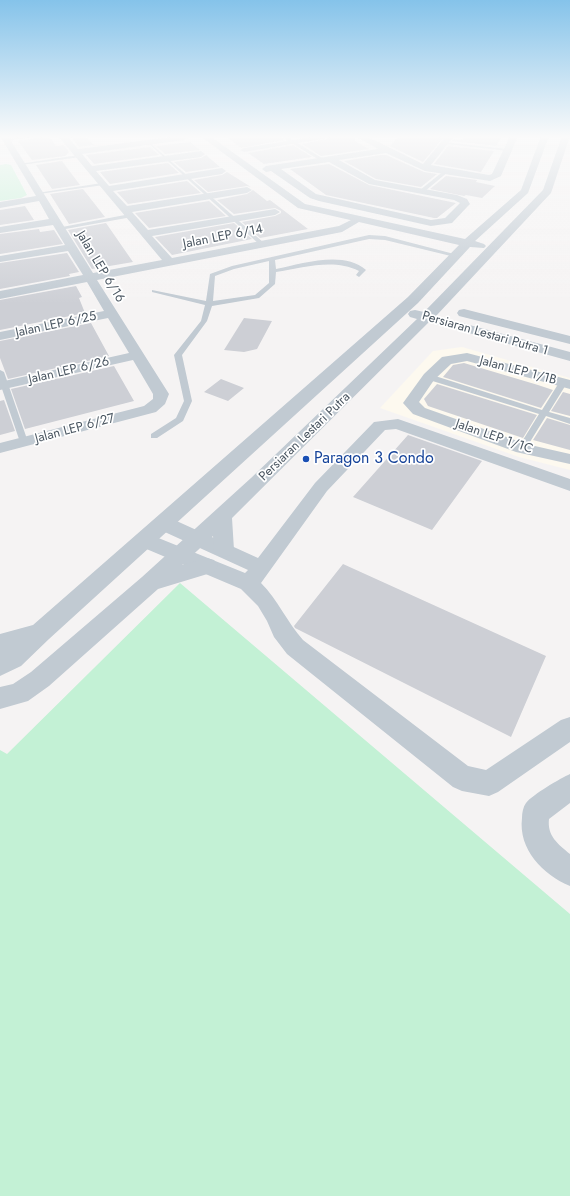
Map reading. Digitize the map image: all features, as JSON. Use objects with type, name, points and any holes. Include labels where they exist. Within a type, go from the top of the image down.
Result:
[{"type":"street","name":"Jalan LEP 6/16","points":[[38,192],[160,394],[160,401],[150,410]]},
{"type":"street","points":[[109,192],[169,262]]},
{"type":"street","points":[[127,213],[235,192]]},
{"type":"street","points":[[281,192],[296,203],[359,219],[468,242],[484,247],[491,253]]},
{"type":"street","points":[[307,192],[322,199],[431,223],[444,222],[466,204],[464,201],[425,192]]},
{"type":"street","name":"Persiaran Lestari Putra","points":[[0,666],[13,659],[41,632],[407,305],[468,242],[524,192]]},
{"type":"street","name":"Persiaran Lestari Putra","points":[[0,698],[19,693],[40,679],[181,555],[402,342],[491,253],[547,192]]},
{"type":"street","points":[[0,204],[40,196]]},
{"type":"street","points":[[144,234],[275,212]]},
{"type":"street","name":"Jalan LEP 6/14","points":[[0,295],[342,229],[359,219]]},
{"type":"street","points":[[0,230],[58,224]]},
{"type":"street","points":[[0,259],[71,247]]},
{"type":"street","points":[[456,288],[454,300],[458,305],[463,310],[479,316]]},
{"type":"street","name":"Persiaran Lestari Putra 1","points":[[407,305],[438,306],[570,340]]},
{"type":"street","name":"Persiaran Lestari Putra 1","points":[[407,305],[427,317],[570,357]]},
{"type":"street","name":"Jalan LEP 6/25","points":[[0,336],[112,313]]},
{"type":"street","points":[[402,342],[431,330],[469,329]]},
{"type":"street","name":"Jalan LEP 6/26","points":[[2,381],[137,355]]},
{"type":"street","name":"Jalan LEP 1/1B","points":[[429,378],[447,360],[466,357],[566,384]]},
{"type":"street","name":"Jalan LEP 1/1C","points":[[429,378],[411,403],[419,411],[522,448],[570,459]]},
{"type":"street","name":"Jalan LEP 6/27","points":[[0,448],[150,410]]},
{"type":"street","points":[[248,583],[262,568],[321,487],[380,425],[398,424],[570,485]]},
{"type":"street","points":[[222,516],[224,550]]},
{"type":"street","points":[[163,523],[262,568]]},
{"type":"street","points":[[144,540],[248,583],[265,600],[277,618],[282,631],[295,647],[462,778],[489,783],[570,728]]},
{"type":"street","points":[[150,583],[207,566]]},
{"type":"street","points":[[0,644],[41,632]]},
{"type":"street","points":[[570,787],[536,812],[534,825],[538,843],[570,872]]},
{"type":"lane","points":[[40,196],[67,192]]},
{"type":"lane","points":[[203,192],[262,244]]},
{"type":"lane","points":[[58,224],[127,213]]},
{"type":"lane","points":[[154,436],[180,419],[188,400],[178,355],[204,321],[209,304],[212,275],[219,271],[369,237],[385,238],[455,255]]},
{"type":"lane","points":[[154,291],[209,304],[256,297],[272,284],[272,259]]},
{"type":"lane","points":[[273,272],[336,262],[356,265],[363,270],[359,275]]},
{"type":"lane","points":[[429,378],[570,421]]},
{"type":"lane","points":[[2,381],[24,442]]},
{"type":"lane","points":[[522,448],[543,414],[566,384]]},
{"type":"shaded area","points":[[462,347],[570,378],[570,470],[519,457],[380,408],[433,351]]},
{"type":"green space","points":[[0,192],[25,192],[27,195],[21,198],[0,201]]},
{"type":"green space","points":[[180,583],[570,914],[570,1196],[0,1196],[0,750],[7,754]]},
{"type":"building","points":[[64,192],[85,192],[105,217],[69,224],[50,194]]},
{"type":"building","points":[[117,192],[200,192],[201,193],[128,204]]},
{"type":"building","points":[[250,192],[255,192],[267,201],[270,200],[308,229],[260,238],[242,222],[275,216],[281,213],[281,211],[275,208],[234,214],[217,200],[247,194]]},
{"type":"building","points":[[322,192],[402,192],[456,203],[437,218],[434,218],[326,195]]},
{"type":"building","points":[[444,192],[489,192],[482,198],[466,195],[464,196]]},
{"type":"building","points":[[209,201],[226,216],[149,228],[135,213]]},
{"type":"building","points":[[25,206],[34,220],[0,225],[0,210]]},
{"type":"building","points":[[106,223],[133,262],[92,269],[68,230]]},
{"type":"building","points":[[234,223],[252,239],[172,255],[155,237]]},
{"type":"building","points":[[39,229],[40,232],[54,230],[63,244],[0,254],[0,234]]},
{"type":"building","points":[[67,253],[79,272],[69,274],[70,276],[0,289],[0,263]]},
{"type":"building","points":[[76,286],[82,297],[79,298],[85,313],[0,330],[0,300]]},
{"type":"building","points":[[244,318],[272,321],[257,349],[244,352],[224,350]]},
{"type":"building","points":[[91,323],[109,356],[8,379],[0,358],[0,341]]},
{"type":"building","points":[[464,363],[553,390],[541,408],[443,377],[453,365]]},
{"type":"building","points":[[114,366],[134,401],[25,429],[11,389]]},
{"type":"building","points":[[221,379],[244,388],[228,401],[204,392]]},
{"type":"building","points":[[437,384],[537,415],[523,438],[428,406],[424,399]]},
{"type":"building","points":[[563,392],[570,394],[570,416],[551,411]]},
{"type":"building","points":[[4,400],[15,431],[0,435],[0,401]]},
{"type":"building","points":[[547,418],[570,425],[570,450],[533,440]]},
{"type":"building","points":[[408,435],[482,461],[432,530],[353,497]]},
{"type":"building","points":[[343,564],[546,656],[511,737],[295,628],[294,626]]},
{"type":"place","name":"Paragon 3 Condo","points":[[306,459]]}]
